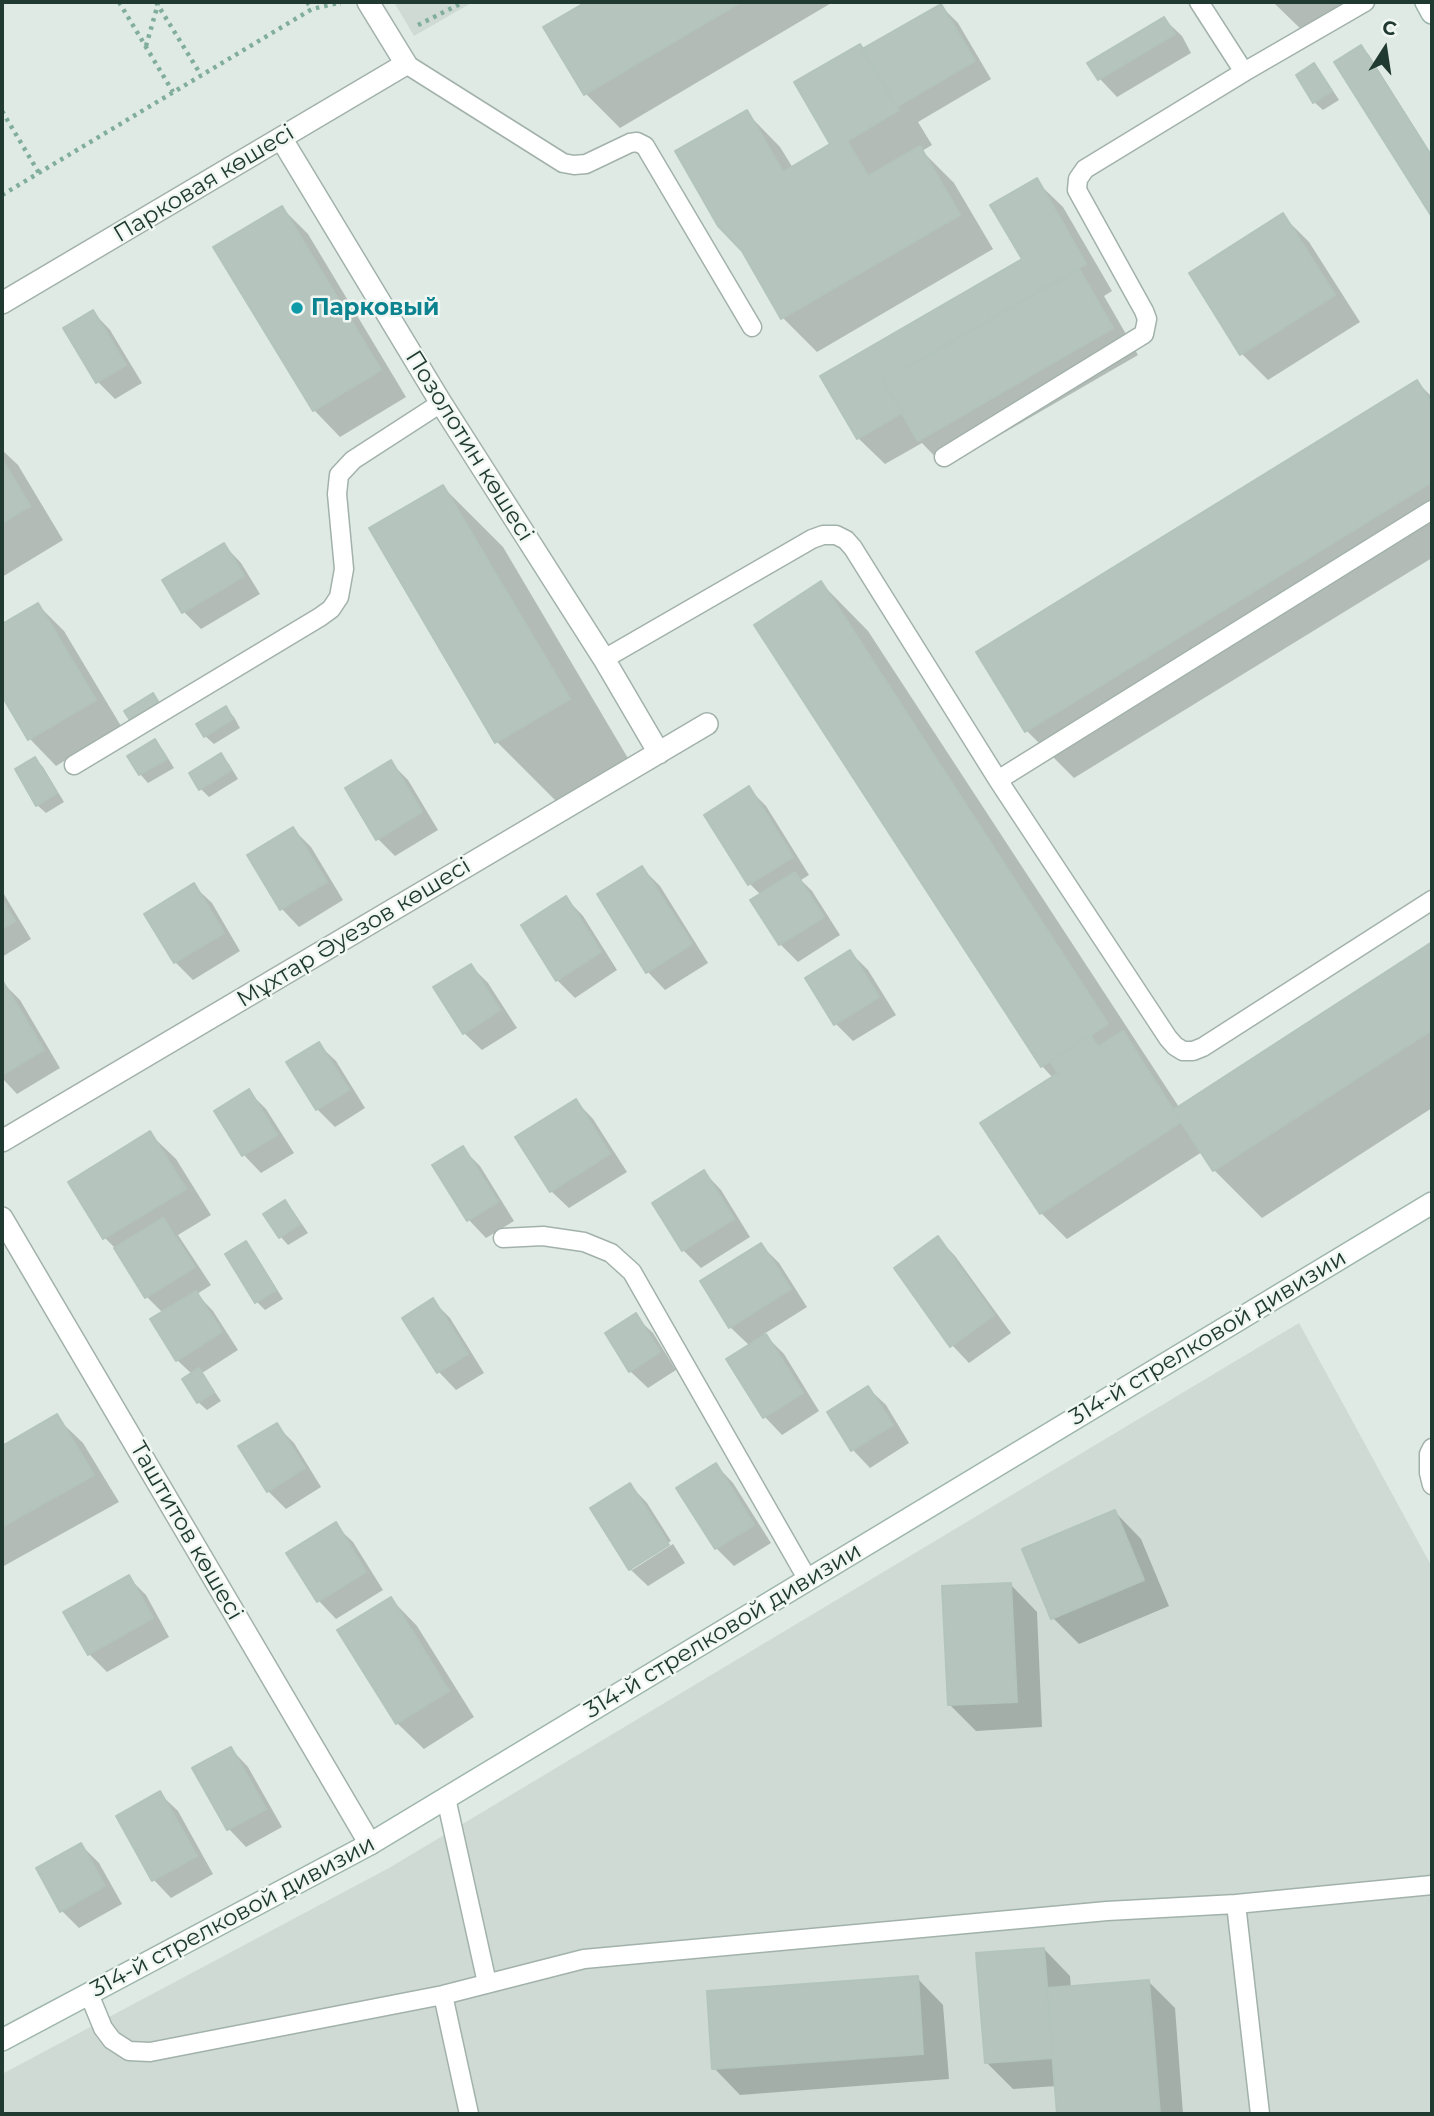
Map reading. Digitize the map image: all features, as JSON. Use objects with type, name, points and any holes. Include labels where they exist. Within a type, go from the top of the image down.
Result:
[{"type":"street","points":[[368,2],[406,65]]},
{"type":"street","points":[[1426,2],[1432,13]]},
{"type":"street","name":"Парковая көшесі","points":[[2,303],[406,65]]},
{"type":"street","name":"Позолотин көшесі","points":[[281,138],[441,403],[660,752]]},
{"type":"street","name":"Мұхтар Әуезов көшесі","points":[[2,1141],[707,724]]},
{"type":"street","name":"314-й стрелковой дивизии","points":[[2,2040],[370,1844],[1432,1203]]},
{"type":"street","name":"Таштитов көшесі","points":[[2,1218],[370,1844]]},
{"type":"lane","points":[[1199,2],[1244,72]]},
{"type":"lane","points":[[944,457],[1144,334],[1147,319],[1144,311],[1077,190],[1078,179],[1085,169],[1365,2]]},
{"type":"lane","points":[[406,65],[563,163],[586,164],[630,142],[645,146],[752,327]]},
{"type":"lane","points":[[74,765],[331,609],[339,597],[344,569],[337,494],[339,475],[353,460],[441,403]]},
{"type":"lane","points":[[998,780],[1432,510]]},
{"type":"lane","points":[[604,659],[811,540],[823,535],[836,535],[846,540],[998,780],[1168,1038],[1183,1051],[1203,1047],[1432,900]]},
{"type":"lane","points":[[503,1238],[542,1236],[583,1242],[611,1253],[632,1272],[808,1580]]},
{"type":"lane","points":[[1432,1448],[1429,1454],[1429,1473],[1432,1485]]},
{"type":"lane","points":[[446,1798],[487,1983]]},
{"type":"lane","points":[[89,1994],[103,2028],[112,2040],[129,2051],[150,2052],[443,1995],[584,1959],[1107,1911],[1236,1904],[1432,1885]]},
{"type":"lane","points":[[1236,1904],[1260,2114]]},
{"type":"lane","points":[[443,1995],[469,2114]]},
{"type":"path","points":[[119,2],[173,92]]},
{"type":"path","points":[[2,195],[312,9],[307,2]]},
{"type":"path","points":[[390,38],[464,2]]},
{"type":"path","points":[[146,47],[158,3]]},
{"type":"path","points":[[158,3],[201,75]]},
{"type":"path","points":[[2,111],[39,173]]},
{"type":"shaded area","points":[[394,2],[473,2],[414,36]]},
{"type":"shaded area","points":[[1299,1323],[1432,1567],[1432,2114],[2,2114],[2,2074],[389,1868]]},
{"type":"building","points":[[586,2],[741,2],[584,95],[543,27]]},
{"type":"building","points":[[941,4],[975,61],[896,107],[862,49]]},
{"type":"building","points":[[1164,17],[1175,34],[1098,80],[1087,63]]},
{"type":"building","points":[[860,44],[899,110],[847,141],[868,176],[920,146],[960,215],[781,319],[742,251],[718,226],[675,151],[747,110],[783,172],[830,144],[794,82]]},
{"type":"building","points":[[1361,45],[1432,157],[1432,217],[1334,62]]},
{"type":"building","points":[[1314,63],[1332,91],[1313,103],[1296,75]]},
{"type":"building","points":[[1037,178],[1086,264],[883,381],[902,413],[857,439],[820,376],[1022,259],[990,205]]},
{"type":"building","name":"Парковый","points":[[282,206],[381,370],[313,411],[213,247]]},
{"type":"building","points":[[1283,213],[1335,295],[1240,355],[1189,273]]},
{"type":"building","points":[[1079,269],[1113,328],[918,441],[883,381]]},
{"type":"building","points":[[93,310],[126,365],[96,383],[63,328]]},
{"type":"building","points":[[1417,380],[1432,404],[1432,482],[1025,732],[976,652]]},
{"type":"building","points":[[2,459],[30,506],[2,523]]},
{"type":"building","points":[[443,485],[570,699],[495,743],[369,528]]},
{"type":"building","points":[[224,543],[244,576],[182,613],[162,580]]},
{"type":"building","points":[[821,581],[1108,1024],[1041,1067],[754,625]]},
{"type":"building","points":[[38,603],[96,700],[28,740],[2,696],[2,624]]},
{"type":"building","points":[[153,693],[162,708],[133,725],[124,711]]},
{"type":"building","points":[[226,706],[233,719],[204,737],[196,724]]},
{"type":"building","points":[[155,739],[167,759],[139,775],[127,756]]},
{"type":"building","points":[[221,753],[231,770],[199,790],[189,773]]},
{"type":"building","points":[[35,757],[57,793],[36,806],[15,769]]},
{"type":"building","points":[[391,760],[422,812],[376,840],[345,788]]},
{"type":"building","points":[[749,786],[793,857],[748,885],[704,815]]},
{"type":"building","points":[[293,827],[327,882],[280,910],[247,855]]},
{"type":"building","points":[[642,866],[692,944],[646,973],[597,894]]},
{"type":"building","points":[[795,872],[824,917],[779,945],[750,900]]},
{"type":"building","points":[[194,883],[224,933],[174,963],[144,914]]},
{"type":"building","points":[[566,896],[601,952],[556,981],[521,925]]},
{"type":"building","points":[[2,900],[15,921],[2,929]]},
{"type":"building","points":[[1432,942],[1432,1030],[1213,1171],[1173,1110]]},
{"type":"building","points":[[850,950],[879,997],[834,1025],[805,978]]},
{"type":"building","points":[[471,964],[500,1010],[463,1034],[433,987]]},
{"type":"building","points":[[2,980],[44,1050],[2,1075]]},
{"type":"building","points":[[1123,1031],[1181,1122],[1040,1214],[980,1123],[1058,1073],[1050,1061],[1090,1035],[1098,1047]]},
{"type":"building","points":[[319,1042],[349,1090],[316,1110],[286,1062]]},
{"type":"building","points":[[249,1089],[277,1135],[242,1156],[214,1111]]},
{"type":"building","points":[[576,1099],[610,1154],[550,1192],[515,1137]]},
{"type":"building","points":[[150,1131],[186,1189],[103,1239],[68,1182]]},
{"type":"building","points":[[463,1146],[498,1202],[467,1221],[432,1165]]},
{"type":"building","points":[[704,1170],[734,1219],[682,1251],[652,1203]]},
{"type":"building","points":[[285,1200],[300,1224],[279,1238],[263,1214]]},
{"type":"building","points":[[163,1218],[195,1267],[145,1298],[114,1248]]},
{"type":"building","points":[[938,1236],[994,1315],[950,1347],[894,1268]]},
{"type":"building","points":[[246,1241],[276,1290],[255,1303],[225,1254]]},
{"type":"building","points":[[761,1243],[791,1289],[729,1328],[700,1281]]},
{"type":"building","points":[[196,1291],[222,1332],[176,1361],[150,1319]]},
{"type":"building","points":[[433,1298],[468,1354],[437,1373],[402,1318]]},
{"type":"building","points":[[636,1313],[660,1352],[629,1372],[605,1333]]},
{"type":"building","points":[[766,1334],[803,1393],[763,1418],[726,1359]]},
{"type":"building","points":[[199,1368],[214,1392],[197,1403],[182,1379]]},
{"type":"building","points":[[868,1386],[893,1425],[851,1451],[827,1412]]},
{"type":"building","points":[[57,1414],[94,1475],[2,1527],[2,1446]]},
{"type":"building","points":[[277,1423],[305,1468],[267,1492],[238,1446]]},
{"type":"building","points":[[716,1463],[754,1525],[715,1549],[676,1488]]},
{"type":"building","points":[[630,1483],[669,1545],[629,1570],[590,1508]]},
{"type":"building","points":[[1115,1510],[1144,1580],[1051,1619],[1022,1549]]},
{"type":"building","points":[[336,1522],[366,1572],[317,1602],[286,1553]]},
{"type":"building","points":[[129,1575],[153,1618],[88,1655],[63,1612]]},
{"type":"building","points":[[1011,1583],[1017,1702],[948,1705],[942,1586]]},
{"type":"building","points":[[391,1597],[449,1691],[396,1724],[337,1630]]},
{"type":"building","points":[[231,1747],[266,1809],[227,1830],[192,1768]]},
{"type":"building","points":[[160,1791],[197,1856],[152,1881],[116,1816]]},
{"type":"building","points":[[81,1843],[105,1886],[60,1912],[36,1868]]},
{"type":"building","points":[[1044,1948],[1053,2058],[985,2063],[976,1953]]},
{"type":"building","points":[[918,1976],[923,2054],[712,2069],[707,1991]]},
{"type":"building","points":[[1149,1980],[1160,2114],[1057,2114],[1047,1988]]},
{"type":"place","name":"Парковый","points":[[297,308]]}]
